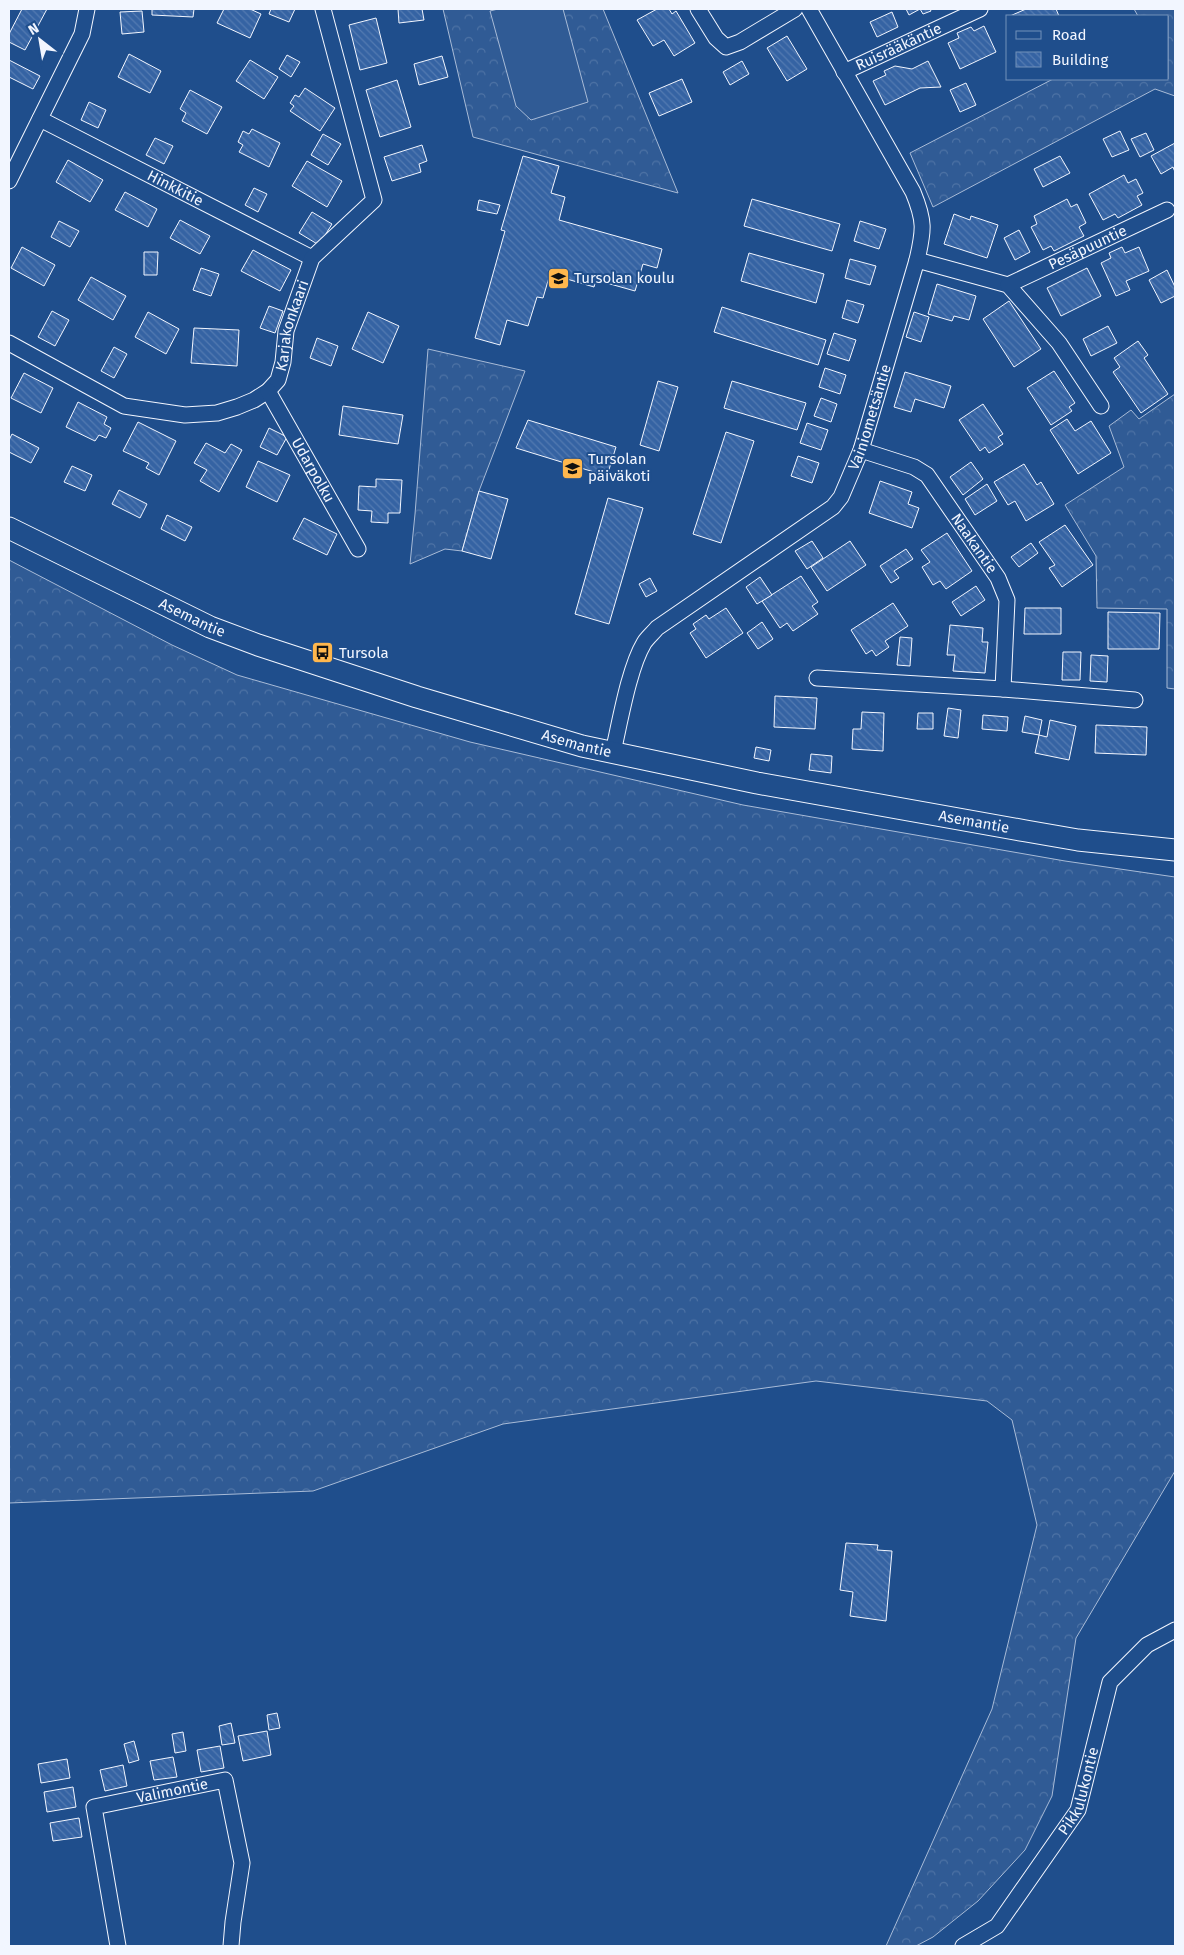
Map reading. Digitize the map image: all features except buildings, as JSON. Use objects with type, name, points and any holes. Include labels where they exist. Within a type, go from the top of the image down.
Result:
[{"type":"main road","name":"Asemantie","points":[[9,528],[210,627],[258,645],[418,697],[582,746],[757,783],[1017,830],[1078,840],[1175,850]]},
{"type":"street","points":[[9,181],[82,34],[88,9]]},
{"type":"street","name":"Karjakonkaari","points":[[268,391],[278,380],[283,362],[286,330],[312,258],[374,200],[323,9]]},
{"type":"street","points":[[698,9],[716,38],[726,47],[740,42],[795,9]]},
{"type":"street","name":"Vainiometsäntie","points":[[613,752],[627,690],[644,643],[657,628],[833,507],[844,491],[861,450],[917,260],[923,234],[922,213],[914,192],[808,9]]},
{"type":"street","name":"Ruisrääkäntie","points":[[844,72],[980,9]]},
{"type":"street","name":"Hinkkitie","points":[[40,119],[312,258]]},
{"type":"street","name":"Pesäpuuntie","points":[[1008,285],[1166,210]]},
{"type":"street","points":[[917,260],[1008,285],[1059,344],[1101,406]]},
{"type":"street","points":[[9,343],[124,406],[185,415],[218,413],[254,400],[268,391]]},
{"type":"street","name":"Udarpolku","points":[[268,391],[358,549]]},
{"type":"street","name":"Naakantie","points":[[861,450],[914,467],[928,475],[998,578],[1007,600],[1003,688]]},
{"type":"street","points":[[817,678],[1003,688],[1135,700]]},
{"type":"street","name":"Pikkulukontie","points":[[963,1946],[997,1926],[1078,1810],[1110,1682],[1147,1645],[1175,1630]]},
{"type":"street","name":"Valimontie","points":[[118,1946],[94,1807],[225,1780],[242,1863],[231,1946]]},
{"type":"green space","points":[[443,9],[603,9],[678,193],[473,137]]},
{"type":"green space","points":[[498,9],[563,9],[588,102],[531,120],[516,106],[490,11]]},
{"type":"green space","points":[[1134,9],[1175,9],[1175,96],[1155,89],[933,207],[910,153],[1051,80],[1169,80],[1169,15],[1137,15]]},
{"type":"green space","points":[[428,349],[525,371],[479,491],[462,551],[445,549],[410,564],[415,514]]},
{"type":"green space","points":[[1175,394],[1175,689],[1167,688],[1167,609],[1097,608],[1096,556],[1065,505],[1124,467],[1109,426],[1131,410],[1139,419]]},
{"type":"green space","points":[[9,560],[172,645],[237,675],[470,742],[743,805],[1065,861],[1175,877],[1175,1471],[1076,1638],[1052,1796],[1025,1850],[978,1901],[933,1937],[916,1946],[886,1946],[992,1709],[1037,1525],[1012,1420],[987,1401],[816,1381],[503,1424],[313,1491],[9,1503]]},
{"type":"place","name":"Tursolan koulu","points":[[558,278]]},
{"type":"place","name":"Tursolan päiväkoti","points":[[572,468]]},
{"type":"place","name":"Tursola","points":[[323,653]]}]
